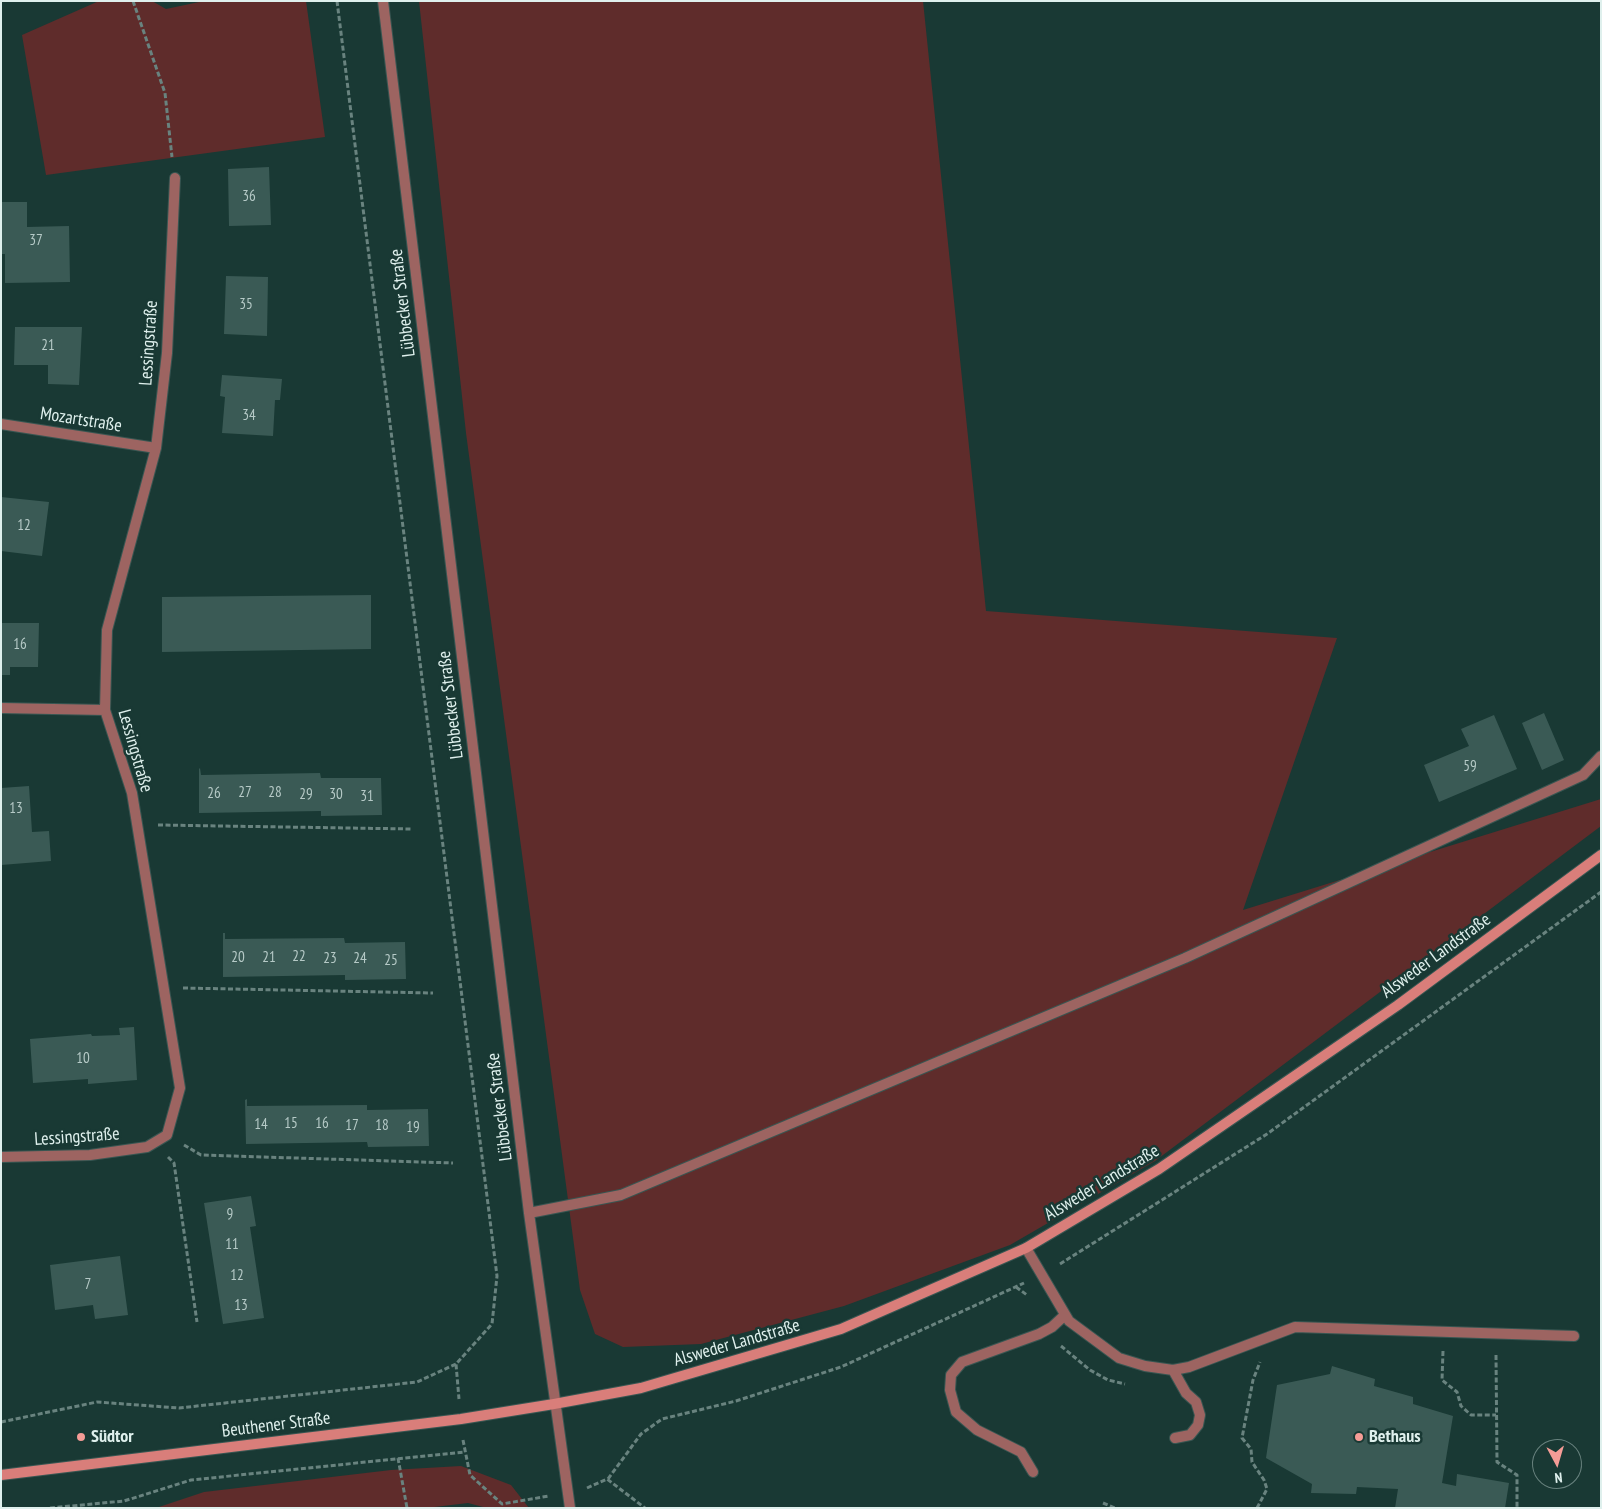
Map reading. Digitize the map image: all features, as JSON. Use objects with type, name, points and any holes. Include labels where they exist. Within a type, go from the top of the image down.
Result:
[{"type":"main road","name":"Alsweder Landstraße","points":[[554,1404],[641,1388],[840,1330],[1026,1248],[1158,1169],[1200,1141],[1398,1005],[1601,855]]},
{"type":"main road","name":"Beuthener Straße","points":[[1,1475],[460,1419],[554,1404]]},
{"type":"street","name":"Lübbecker Straße","points":[[383,1],[529,1213],[554,1404],[570,1508]]},
{"type":"street","name":"Lessingstraße","points":[[1,1157],[90,1155],[147,1147],[167,1136],[180,1088],[132,793],[105,710],[107,630],[156,448],[166,353],[175,178]]},
{"type":"street","name":"Mozartstraße","points":[[1,424],[156,448]]},
{"type":"street","points":[[1,708],[105,710]]},
{"type":"street","points":[[529,1213],[621,1195],[1185,958],[1583,775],[1601,756]]},
{"type":"street","points":[[1026,1248],[1069,1321],[1119,1358],[1145,1366],[1173,1370],[1189,1366],[1295,1327],[1574,1336]]},
{"type":"street","points":[[1033,1472],[1021,1452],[977,1430],[956,1412],[950,1390],[951,1374],[962,1362],[1049,1328],[1066,1315]]},
{"type":"street","points":[[1173,1370],[1186,1392],[1196,1402],[1200,1415],[1198,1425],[1190,1436],[1174,1438]]},
{"type":"path","points":[[133,1],[165,93],[175,178]]},
{"type":"path","points":[[1,1422],[97,1402],[179,1408],[417,1382],[456,1364],[492,1324],[497,1276],[337,1]]},
{"type":"path","points":[[137,825],[412,829]]},
{"type":"path","points":[[164,987],[433,993]]},
{"type":"path","points":[[167,1136],[201,1155],[453,1163]]},
{"type":"path","points":[[153,1144],[174,1163],[197,1322]]},
{"type":"path","points":[[1016,1287],[1028,1296]]},
{"type":"path","points":[[1049,1328],[1053,1337],[1068,1353],[1090,1370],[1108,1380],[1134,1387]]},
{"type":"path","points":[[1491,1347],[1496,1353],[1497,1462],[1518,1475],[1517,1508]]},
{"type":"path","points":[[1443,1350],[1442,1380],[1457,1392],[1461,1406],[1471,1415],[1496,1415]]},
{"type":"path","points":[[1257,1508],[1267,1489],[1264,1480],[1252,1462],[1251,1449],[1242,1438],[1253,1380],[1260,1364],[1260,1356]]},
{"type":"path","points":[[456,1364],[464,1452],[470,1475],[502,1504],[592,1488],[607,1479],[644,1508]]},
{"type":"path","points":[[50,1508],[124,1501],[191,1480],[464,1452]]},
{"type":"path","points":[[398,1458],[407,1508]]},
{"type":"path","points":[[637,1502],[637,1508]]},
{"type":"path","points":[[1102,1503],[1115,1508]]},
{"type":"shaded area","points":[[99,1],[152,1],[166,9],[204,1],[306,1],[325,137],[46,175],[22,35]]},
{"type":"shaded area","points":[[419,1],[923,1],[986,611],[1337,638],[1243,910],[1601,799],[1601,826],[1155,1161],[1010,1245],[844,1306],[701,1344],[623,1347],[595,1334],[580,1290],[466,433]]},
{"type":"shaded area","points":[[461,1466],[511,1485],[529,1508],[487,1508],[468,1503],[426,1508],[156,1508],[204,1492],[391,1470]]},
{"type":"building","points":[[269,167],[271,225],[229,226],[228,169]]},
{"type":"building","points":[[1,202],[27,202],[27,227],[69,226],[70,282],[5,283],[5,254],[1,254]]},
{"type":"building","points":[[226,276],[268,277],[267,336],[224,334]]},
{"type":"building","points":[[15,327],[82,327],[79,385],[48,384],[48,365],[14,365]]},
{"type":"building","points":[[222,375],[282,379],[280,400],[275,400],[273,436],[222,433],[225,397],[220,396]]},
{"type":"building","points":[[1,497],[49,502],[42,556],[1,551]]},
{"type":"building","points":[[371,595],[371,649],[162,652],[162,597]]},
{"type":"building","points":[[1,623],[39,623],[38,667],[10,667],[10,675],[1,675]]},
{"type":"building","points":[[1544,713],[1564,760],[1542,770],[1522,723]]},
{"type":"building","points":[[1494,715],[1517,769],[1439,802],[1424,765],[1469,746],[1461,729]]},
{"type":"building","points":[[200,768],[201,775],[320,773],[321,778],[381,778],[382,815],[321,816],[321,811],[199,813]]},
{"type":"building","points":[[29,786],[32,832],[49,831],[51,861],[1,865],[1,788]]},
{"type":"building","points":[[223,933],[225,933],[225,939],[344,938],[345,943],[405,942],[406,979],[345,980],[345,975],[223,977]]},
{"type":"building","points":[[134,1027],[137,1080],[88,1084],[88,1079],[33,1083],[30,1039],[91,1034],[92,1036],[120,1035],[119,1028]]},
{"type":"building","points":[[247,1099],[247,1106],[367,1105],[367,1110],[428,1109],[429,1146],[368,1147],[367,1142],[246,1144],[245,1100]]},
{"type":"building","points":[[251,1196],[256,1226],[250,1227],[264,1318],[223,1324],[204,1203]]},
{"type":"building","points":[[120,1256],[128,1315],[95,1319],[93,1305],[55,1310],[50,1265]]},
{"type":"building","name":"Bethaus","points":[[1332,1366],[1375,1379],[1374,1386],[1413,1397],[1413,1404],[1453,1416],[1442,1483],[1456,1486],[1457,1474],[1509,1483],[1505,1508],[1395,1508],[1398,1489],[1357,1487],[1356,1494],[1311,1493],[1312,1484],[1266,1458],[1277,1385],[1330,1374]]},
{"type":"place","name":"Südtor","points":[[81,1437]]},
{"type":"place","name":"Bethaus","points":[[1359,1437]]}]
